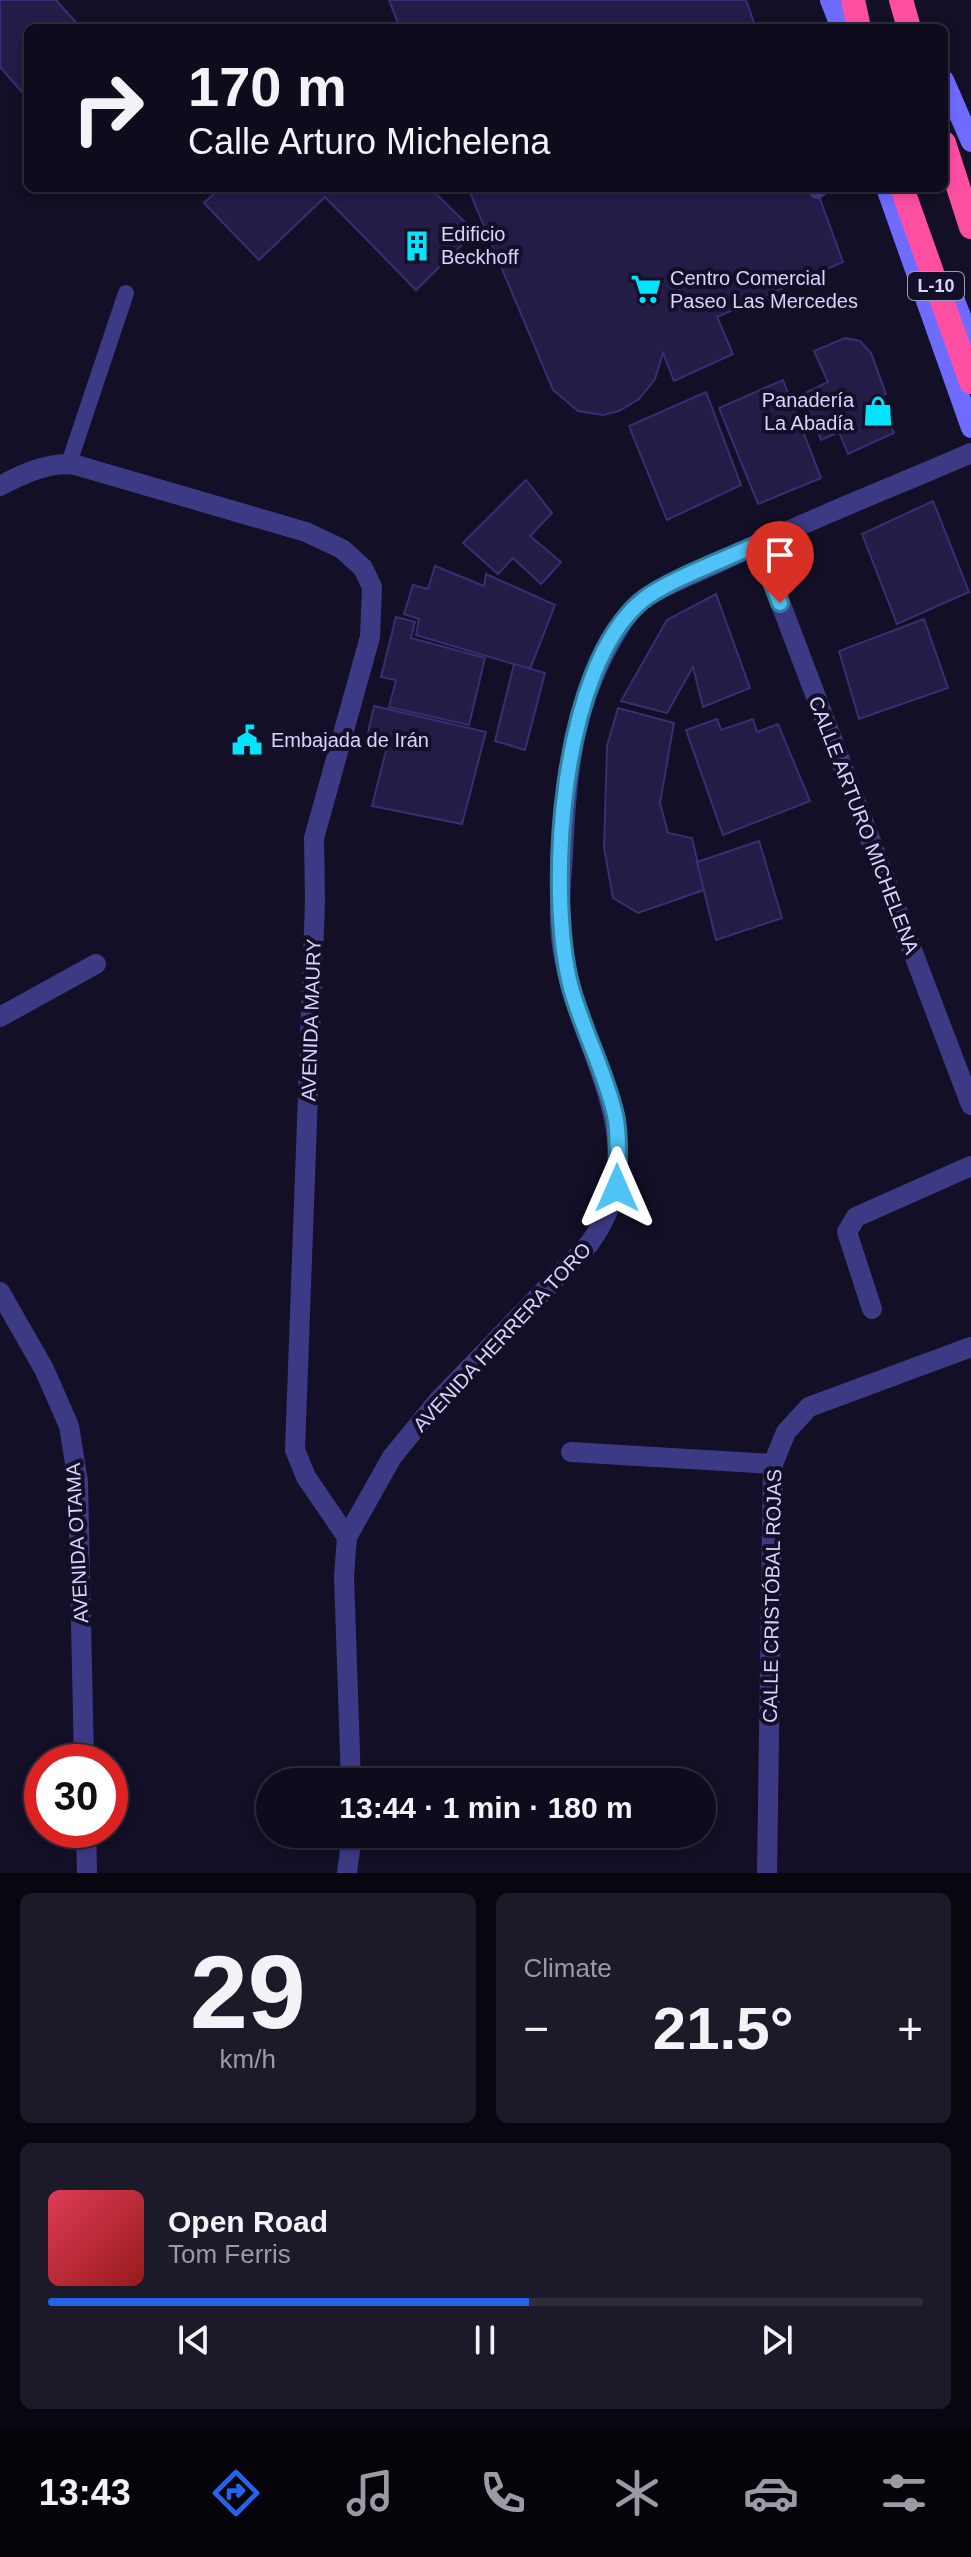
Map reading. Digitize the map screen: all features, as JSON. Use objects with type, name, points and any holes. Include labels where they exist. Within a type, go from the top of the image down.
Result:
[{"type":"highway","points":[[853,0],[858,24]]},
{"type":"highway","points":[[901,0],[908,24]]},
{"type":"highway","points":[[948,155],[971,227]]},
{"type":"highway","name":"L-10","points":[[903,192],[971,382]]},
{"type":"street","points":[[830,0],[839,24]]},
{"type":"street","points":[[909,0],[920,24]]},
{"type":"street","points":[[948,89],[971,142]]},
{"type":"street","name":"L-10","points":[[887,192],[971,428]]},
{"type":"street","points":[[914,192],[971,342]]},
{"type":"street","name":"AVENIDA HERRERA TORO","points":[[347,1537],[392,1457],[437,1402],[589,1244],[607,1220],[617,1188],[615,1116],[572,990],[562,950],[560,905],[571,748],[584,697],[624,620],[644,599],[758,544],[971,453]]},
{"type":"street","points":[[0,486],[23,473],[69,463]]},
{"type":"street","name":"AVENIDA MAURY","points":[[69,463],[306,532],[342,549],[363,568],[372,587],[370,637],[314,838],[315,902],[295,1450],[306,1477],[347,1537]]},
{"type":"street","name":"CALLE ARTURO MICHELENA","points":[[758,544],[971,1105]]},
{"type":"street","points":[[0,1017],[96,964]]},
{"type":"street","points":[[872,1309],[847,1232],[856,1217],[971,1166]]},
{"type":"street","name":"AVENIDA OTAMA","points":[[0,1292],[44,1369],[69,1426],[78,1482],[84,1744]]},
{"type":"street","name":"CALLE CRISTÓBAL ROJAS","points":[[767,1873],[773,1464],[786,1432],[809,1407],[971,1347]]},
{"type":"street","points":[[571,1452],[773,1464]]},
{"type":"street","points":[[347,1537],[344,1576],[351,1768]]},
{"type":"street","points":[[86,1848],[87,1873]]},
{"type":"street","points":[[347,1873],[350,1848]]},
{"type":"lane","points":[[69,463],[126,293]]},
{"type":"building","points":[[0,0],[56,0],[77,24],[24,24],[24,94],[0,67]]},
{"type":"building","points":[[389,0],[746,0],[755,24],[398,24]]},
{"type":"building","name":"Edificio Beckhoff","points":[[216,192],[434,192],[475,232],[416,290],[325,197],[259,260],[204,203]]},
{"type":"building","name":"Centro Comercial Paseo Las Mercedes","points":[[470,192],[817,192],[843,262],[717,317],[733,354],[674,381],[663,353],[655,379],[639,399],[619,411],[603,415],[578,411],[553,390]]},
{"type":"building","points":[[845,338],[860,341],[871,353],[886,394],[879,397],[894,433],[848,454],[839,432],[821,440],[803,394],[828,382],[814,351]]},
{"type":"building","points":[[783,380],[821,478],[758,504],[719,408]]},
{"type":"building","points":[[706,392],[741,485],[667,520],[629,426]]},
{"type":"building","points":[[526,480],[552,513],[530,536],[561,562],[541,584],[513,558],[498,574],[463,543]]},
{"type":"building","points":[[933,501],[969,592],[897,624],[862,534]]},
{"type":"building","points":[[435,566],[484,586],[486,574],[555,605],[530,669],[416,635],[419,619],[404,614],[413,585],[428,589]]},
{"type":"building","points":[[716,594],[750,688],[703,707],[693,667],[667,713],[621,701],[667,620]]},
{"type":"building","points":[[396,617],[415,622],[411,638],[485,658],[469,725],[389,707],[396,680],[381,677]]},
{"type":"building","points":[[924,619],[948,688],[859,719],[839,651]]},
{"type":"building","points":[[514,664],[545,673],[525,750],[495,741]]},
{"type":"building","points":[[374,706],[486,732],[462,824],[372,806],[388,743],[367,737]]},
{"type":"building","points":[[618,708],[674,723],[660,803],[668,833],[692,838],[704,890],[638,913],[613,898],[604,848],[607,746]]},
{"type":"building","points":[[717,719],[721,730],[753,719],[757,732],[778,724],[810,801],[723,835],[686,730]]},
{"type":"building","points":[[759,841],[782,918],[716,940],[697,862]]},
{"type":"place","name":"Edificio Beckhoff","points":[[417,246]]},
{"type":"place","name":"Centro Comercial Paseo Las Mercedes","points":[[646,289]]},
{"type":"place","name":"Panadería La Abadía","points":[[878,411]]},
{"type":"place","name":"Embajada de Irán","points":[[247,740]]},
{"type":"route","points":[[617,1188],[615,1116],[572,990],[562,950],[560,905],[566,798],[571,748],[584,697],[603,655],[624,620],[644,599],[758,544],[780,603]]}]
